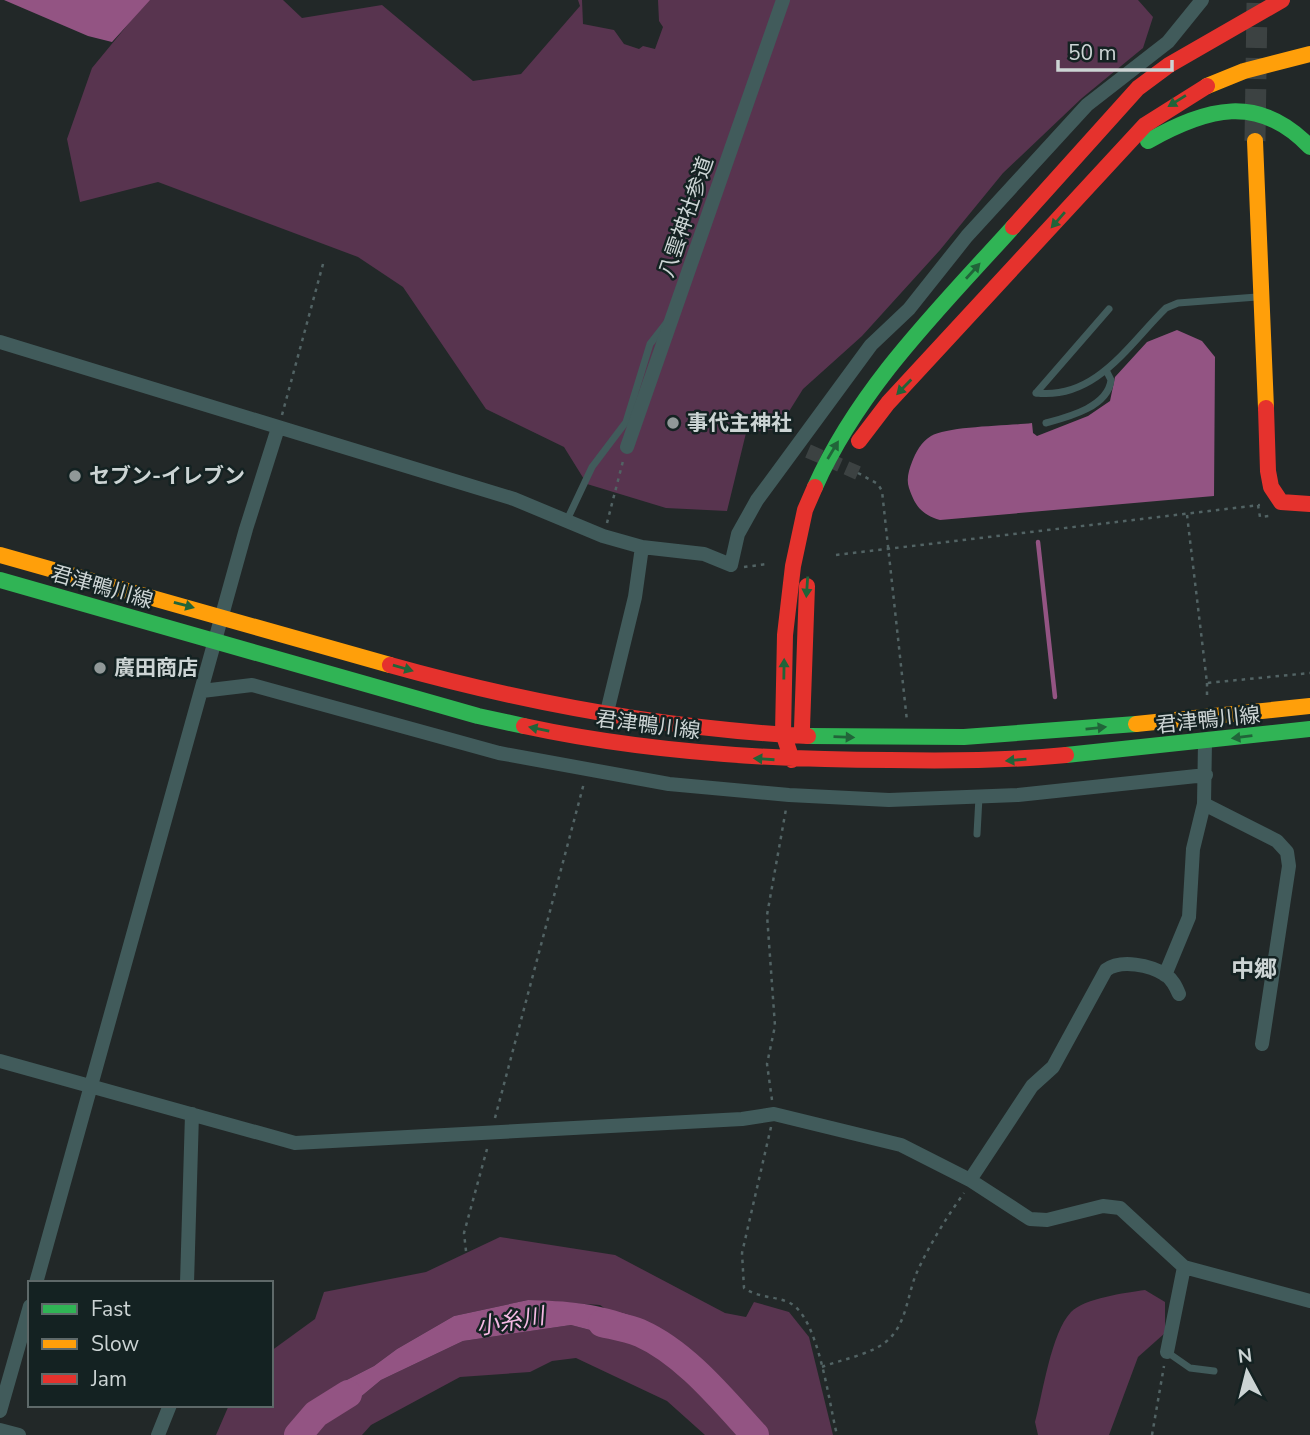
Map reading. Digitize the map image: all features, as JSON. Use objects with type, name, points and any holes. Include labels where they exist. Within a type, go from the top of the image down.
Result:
[{"type":"main road","points":[[792,760],[783,733],[785,635],[793,566],[804,510],[829,456],[889,365],[1138,88],[1169,65],[1282,0]]},
{"type":"main road","points":[[1176,85],[1256,51]]},
{"type":"main road","points":[[836,482],[852,462],[888,404],[1146,125],[1173,103],[1230,75],[1274,61],[1310,54]]},
{"type":"main road","points":[[1096,132],[1153,99]]},
{"type":"main road","points":[[1104,169],[1179,122],[1209,112],[1239,110],[1261,114],[1280,122],[1310,147]]},
{"type":"main road","points":[[1255,141],[1268,471],[1271,487],[1281,502],[1310,503]]},
{"type":"main road","points":[[792,760],[801,734],[807,579],[816,538]]},
{"type":"main road","name":"君津鴨川線","points":[[0,555],[440,678],[515,696],[607,712],[783,733],[908,738],[1061,732],[1310,706]]},
{"type":"main road","name":"君津鴨川線","points":[[0,580],[478,716],[595,741],[792,760],[1008,761],[1310,729]]},
{"type":"street","name":"八雲神社参道","points":[[627,447],[783,0]]},
{"type":"street","points":[[0,342],[514,499],[603,536],[642,547],[704,554],[731,565],[738,534],[757,500],[803,447],[872,345],[909,309],[967,236],[1087,105],[1168,42],[1202,0]]},
{"type":"street","points":[[37,1281],[222,615],[278,428]]},
{"type":"street","points":[[607,712],[635,597],[642,547]]},
{"type":"street","points":[[202,691],[252,685],[499,753],[668,784],[789,795],[889,800],[979,796],[1206,775]]},
{"type":"street","points":[[1165,975],[1189,917],[1193,849],[1204,804],[1205,742]]},
{"type":"street","points":[[1204,804],[1277,841],[1287,852],[1289,866],[1262,1044]]},
{"type":"street","points":[[971,1181],[1032,1086],[1053,1066],[1106,970],[1114,964],[1129,964],[1165,975],[1179,994]]},
{"type":"street","points":[[0,1061],[295,1143],[742,1119],[774,1114],[901,1145],[971,1181],[1030,1219],[1046,1220],[1102,1206],[1119,1208],[1184,1267],[1310,1301]]},
{"type":"street","points":[[187,1281],[192,1114]]},
{"type":"street","points":[[1167,1352],[1184,1267]]},
{"type":"street","points":[[0,1411],[28,1313]]},
{"type":"street","points":[[159,1435],[169,1407]]},
{"type":"street","points":[[0,1430],[19,1435]]},
{"type":"lane","points":[[1109,309],[1036,393],[1073,390],[1107,372],[1167,308],[1178,303],[1262,297]]},
{"type":"lane","points":[[567,520],[592,467],[626,422],[650,344],[659,329],[675,314]]},
{"type":"lane","points":[[1046,423],[1088,407],[1106,393],[1111,380],[1107,372]]},
{"type":"lane","points":[[977,834],[979,796]]},
{"type":"lane","points":[[1167,1352],[1190,1368],[1214,1371]]},
{"type":"path","points":[[278,428],[323,264]]},
{"type":"path","points":[[603,536],[627,447]]},
{"type":"path","points":[[852,462],[878,484],[882,491],[891,549],[908,738]]},
{"type":"path","points":[[836,555],[1281,502]]},
{"type":"path","points":[[1187,515],[1207,683],[1310,673]]},
{"type":"path","points":[[731,565],[741,567],[766,564]]},
{"type":"path","points":[[466,1251],[464,1233],[588,769]]},
{"type":"path","points":[[789,795],[773,867],[767,915],[775,1027],[767,1064],[774,1114],[742,1253],[741,1278],[744,1288],[751,1293],[789,1302],[800,1310],[812,1331],[837,1435]]},
{"type":"path","points":[[820,1367],[868,1350],[891,1337],[904,1314],[916,1275],[944,1220],[971,1181]]},
{"type":"path","points":[[1152,1435],[1167,1352]]},
{"type":"shaded area","points":[[148,0],[283,0],[302,18],[382,5],[473,81],[521,74],[580,6],[578,0],[582,0],[583,24],[614,30],[624,44],[639,49],[643,46],[655,49],[663,27],[659,21],[658,0],[1138,0],[1153,17],[1143,48],[1082,98],[1003,173],[940,250],[862,336],[803,389],[778,429],[746,433],[727,511],[666,508],[587,484],[564,447],[486,409],[403,287],[358,257],[158,182],[80,202],[67,139],[92,68]]},
{"type":"shaded area","points":[[500,1237],[615,1255],[725,1313],[746,1317],[754,1302],[789,1312],[809,1337],[833,1435],[705,1435],[667,1401],[576,1358],[552,1361],[530,1372],[460,1377],[371,1425],[362,1435],[216,1435],[228,1407],[273,1407],[273,1350],[315,1319],[324,1292],[426,1272]],"holes":[[[528,1300],[600,1305],[640,1333],[613,1336],[571,1325],[463,1341],[381,1380],[352,1404],[325,1412],[324,1400],[337,1385],[374,1366],[397,1349],[454,1316]]]},
{"type":"shaded area","points":[[1145,1290],[1165,1302],[1165,1333],[1138,1357],[1109,1435],[1038,1435],[1035,1422],[1048,1364],[1058,1334],[1071,1312],[1095,1300]]},
{"type":"water","points":[[4,0],[150,0],[112,42],[88,36]]},
{"type":"water","points":[[1177,330],[1202,341],[1215,357],[1214,496],[940,520],[928,515],[917,505],[909,488],[908,475],[917,451],[931,436],[964,428],[1032,423],[1033,433],[1037,436],[1088,416],[1110,401],[1115,377],[1147,342]]},
{"type":"water","points":[[528,1300],[569,1302],[609,1309],[636,1318],[640,1333],[613,1336],[571,1325],[463,1341],[381,1380],[352,1404],[319,1416],[315,1410],[337,1385],[374,1366],[397,1349],[454,1316]]},
{"type":"waterway","points":[[1038,542],[1055,697]]},
{"type":"waterway","name":"小糸川","points":[[602,1323],[640,1333],[672,1352],[702,1378],[755,1435]]},
{"type":"waterway","name":"小糸川","points":[[298,1435],[316,1414],[348,1394]]},
{"type":"tunnel","points":[[1255,141],[1257,3]]},
{"type":"tunnel","points":[[808,451],[858,473]]},
{"type":"traffic: fast","points":[[1148,141],[1191,120],[1232,111],[1271,119],[1291,130],[1310,147]]},
{"type":"traffic: fast","points":[[815,487],[833,450],[878,382],[930,318],[1013,227]]},
{"type":"traffic: fast","points":[[0,580],[478,716],[524,726]]},
{"type":"traffic: fast","points":[[808,736],[964,737],[1136,724]]},
{"type":"traffic: fast","points":[[1066,755],[1310,729]]},
{"type":"traffic: slow","points":[[1207,86],[1244,71],[1310,54]]},
{"type":"traffic: slow","points":[[1255,141],[1266,408]]},
{"type":"traffic: slow","points":[[0,555],[390,665]]},
{"type":"traffic: slow","points":[[1136,724],[1310,706]]},
{"type":"traffic: jam","points":[[1013,227],[1138,88],[1169,65],[1282,0]]},
{"type":"traffic: jam","points":[[859,441],[888,403],[1145,125],[1207,86]]},
{"type":"traffic: jam","points":[[1266,408],[1271,487],[1281,502],[1310,504]]},
{"type":"traffic: jam","points":[[792,760],[783,733],[785,635],[793,566],[805,510],[815,487]]},
{"type":"traffic: jam","points":[[802,728],[807,586]]},
{"type":"traffic: jam","points":[[390,665],[493,691],[597,712],[703,727],[808,736]]},
{"type":"traffic: jam","points":[[524,726],[660,748],[752,756],[844,760],[956,760],[1066,755]]},
{"type":"place","name":"事代主神社","points":[[673,423]]},
{"type":"place","name":"セブン-イレブン","points":[[75,476]]},
{"type":"place","name":"廣田商店","points":[[100,668]]},
{"type":"district","name":"中郷","points":[[1254,969]]}]
